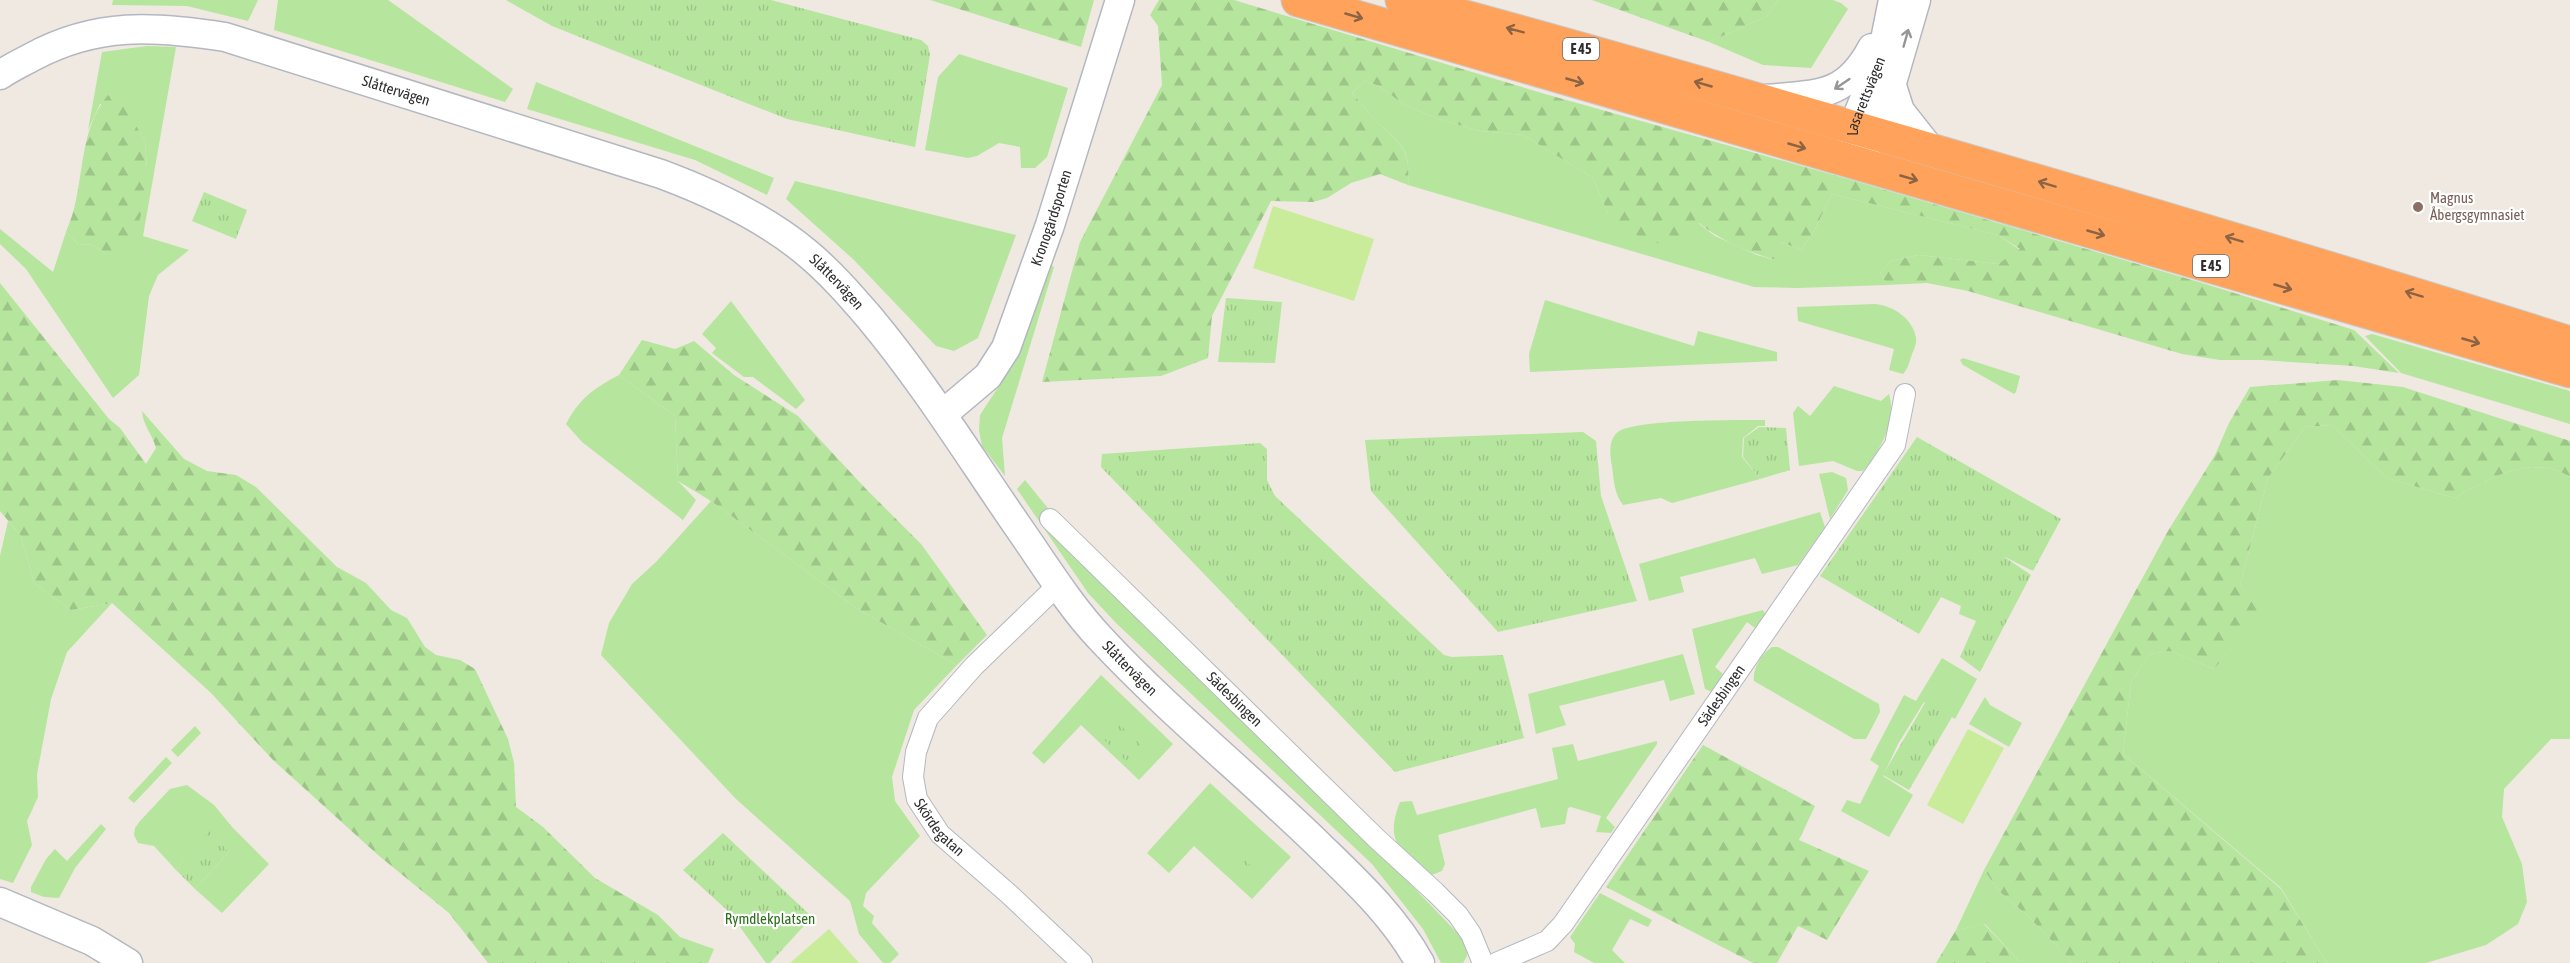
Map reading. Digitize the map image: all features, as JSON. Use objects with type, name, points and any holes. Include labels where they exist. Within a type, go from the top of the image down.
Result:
[{"type":"highway","name":"E 45","points":[[1298,0],[2570,370]]},
{"type":"highway","name":"E 45","points":[[1402,0],[1519,31],[1930,149],[2279,252],[2570,343]]},
{"type":"street","name":"Kronogårdsporten","points":[[943,414],[988,376],[1006,348],[1050,225],[1120,0]]},
{"type":"street","name":"Lasarettsvägen","points":[[1865,131],[1892,86],[1916,0]]},
{"type":"street","name":"Lasarettsvägen","points":[[1853,162],[1865,131],[1890,10]]},
{"type":"street","points":[[1759,100],[1813,94],[1839,88],[1859,68],[1890,10]]},
{"type":"street","name":"Slåttervägen","points":[[0,75],[41,52],[104,30],[140,27],[181,30],[225,37],[670,178],[699,188],[740,209],[807,253],[849,294],[943,414],[1058,585],[1108,646],[1199,736],[1260,788],[1373,898],[1393,920],[1420,963]]},
{"type":"street","points":[[1892,86],[1900,111],[1930,149]]},
{"type":"street","name":"Sädesbingen","points":[[1496,963],[1547,941],[1563,924],[1894,445],[1905,394]]},
{"type":"street","name":"Sädesbingen","points":[[1050,519],[1376,838],[1458,915],[1471,934],[1483,963]]},
{"type":"street","name":"Skördegatan","points":[[1058,585],[974,666],[928,718],[916,752],[913,777],[916,799],[940,834],[1010,895],[1082,963]]},
{"type":"street","points":[[0,902],[92,941],[128,963]]},
{"type":"green space","points":[[113,0],[258,0],[248,21],[187,6],[112,5]]},
{"type":"green space","points":[[278,0],[388,0],[513,89],[505,102],[274,30]]},
{"type":"green space","points":[[506,0],[771,0],[921,40],[928,46],[930,55],[915,147],[787,119],[552,26]]},
{"type":"green space","points":[[930,0],[1094,0],[1081,47]]},
{"type":"green space","points":[[1159,0],[1234,0],[1545,94],[1848,179],[2199,282],[2354,330],[2399,373],[2353,366],[2261,360],[2220,360],[2182,354],[1968,291],[1927,283],[1887,285],[1880,273],[1891,261],[1919,255],[1998,264],[2020,249],[1998,235],[1832,194],[1814,231],[1801,250],[1782,242],[1776,260],[1735,245],[1699,223],[1678,245],[1646,242],[1608,214],[1593,178],[1523,135],[1480,131],[1438,119],[1403,104],[1379,86],[1365,81],[1352,93],[1403,149],[1408,163],[1408,185],[1380,174],[1351,183],[1327,198],[1313,202],[1271,201],[1212,316],[1208,358],[1161,376],[1042,382],[1080,242],[1162,85],[1158,26],[1150,15]]},
{"type":"green space","points":[[1592,0],[1778,0],[1767,16],[1709,42]]},
{"type":"green space","points":[[1778,0],[1833,0],[1848,9],[1811,68],[1763,65],[1709,42],[1767,16]]},
{"type":"green space","points":[[147,46],[176,47],[143,236],[189,250],[158,275],[149,296],[139,375],[113,398],[26,269],[0,244],[0,229],[53,272],[66,232],[79,245],[92,244],[106,254],[147,169],[145,142],[136,125],[136,108],[100,104],[88,130],[102,52]]},
{"type":"green space","points":[[959,54],[1068,88],[1047,157],[1035,168],[1021,168],[1020,147],[999,143],[977,156],[968,158],[925,150],[938,77]]},
{"type":"green space","points":[[1365,81],[1379,86],[1403,104],[1438,119],[1480,131],[1523,135],[1593,178],[1608,214],[1698,223],[1715,236],[1757,255],[1775,260],[1782,242],[1801,250],[1814,231],[1832,194],[1998,235],[2020,250],[1998,264],[1919,255],[1891,261],[1880,273],[1887,285],[1754,287],[1408,185],[1408,163],[1403,148],[1352,93]]},
{"type":"green space","points":[[536,82],[774,178],[767,195],[695,160],[527,109]]},
{"type":"green space","points":[[110,93],[125,93],[136,108],[136,125],[145,142],[147,169],[141,215],[134,238],[122,253],[106,254],[92,244],[79,245],[66,232],[75,204],[89,130],[101,104]]},
{"type":"green space","points":[[795,181],[1016,235],[978,338],[954,351],[936,346],[854,260],[786,199]]},
{"type":"green space","points":[[204,192],[247,210],[236,239],[192,221]]},
{"type":"green space","points":[[1273,206],[1374,239],[1354,301],[1253,268]]},
{"type":"green space","points":[[1050,264],[1054,267],[1002,438],[1005,476],[982,446],[979,430],[980,415],[1012,366]]},
{"type":"green space","points":[[0,283],[109,419],[120,428],[146,464],[156,448],[142,411],[184,459],[207,471],[236,475],[256,487],[337,567],[366,583],[391,610],[407,618],[425,647],[436,655],[460,660],[475,669],[508,739],[514,763],[516,807],[543,827],[595,878],[658,915],[680,937],[714,949],[708,963],[488,963],[449,913],[378,855],[273,760],[211,693],[112,603],[71,610],[34,583],[21,536],[0,511]]},
{"type":"green space","points":[[1226,298],[1282,302],[1275,363],[1218,362]]},
{"type":"green space","points":[[1545,300],[1694,346],[1698,331],[1777,352],[1777,361],[1530,372],[1529,354]]},
{"type":"green space","points":[[731,301],[805,400],[796,409],[753,377],[744,377],[712,353],[716,348],[702,334]]},
{"type":"green space","points":[[1874,304],[1888,307],[1901,314],[1911,324],[1914,331],[1915,345],[1903,374],[1889,370],[1894,349],[1798,321],[1797,307]]},
{"type":"green space","points":[[2372,334],[2570,391],[2570,424],[2401,373],[2365,336]]},
{"type":"green space","points":[[642,340],[675,349],[694,341],[734,375],[798,416],[921,544],[987,635],[957,665],[859,610],[711,501],[678,481],[675,416],[619,375]]},
{"type":"green space","points":[[1963,358],[2020,376],[2016,392],[2014,394],[1963,365],[1960,360]]},
{"type":"green space","points":[[619,375],[675,416],[678,481],[696,500],[683,520],[582,442],[566,424],[588,395]]},
{"type":"green space","points":[[2338,380],[2403,387],[2570,441],[2570,477],[2556,470],[2541,467],[2526,468],[2496,476],[2454,498],[2387,478],[2332,425],[2305,427],[2268,478],[2240,585],[2264,611],[2214,669],[2170,651],[2150,654],[2131,682],[2123,754],[2281,889],[2327,963],[2073,963],[2029,917],[1999,891],[1984,870],[2168,531],[2215,455],[2229,423],[2250,387]]},
{"type":"green space","points":[[1834,386],[1881,401],[1889,394],[1891,414],[1889,425],[1881,445],[1863,471],[1857,471],[1833,461],[1799,466],[1793,413],[1798,406],[1810,416]]},
{"type":"green space","points":[[1765,420],[1765,426],[1758,426],[1743,438],[1742,457],[1760,479],[1672,503],[1661,498],[1623,505],[1620,500],[1615,487],[1610,452],[1611,443],[1618,432],[1628,428],[1665,422]]},
{"type":"green space","points":[[2332,425],[2387,478],[2454,498],[2496,476],[2526,468],[2541,467],[2556,470],[2570,477],[2570,739],[2551,739],[2504,789],[2502,817],[2522,864],[2527,902],[2518,924],[2486,945],[2426,963],[2327,963],[2281,888],[2123,754],[2131,682],[2150,654],[2170,651],[2214,669],[2263,611],[2240,585],[2268,478],[2305,427]]},
{"type":"green space","points":[[1759,427],[1786,428],[1790,470],[1760,479],[1743,457],[1744,438]]},
{"type":"green space","points":[[1583,432],[1596,441],[1601,496],[1637,601],[1498,632],[1371,491],[1365,440]]},
{"type":"green space","points":[[1917,437],[2061,519],[2033,571],[2003,556],[2031,575],[1980,672],[1960,657],[1976,621],[1959,614],[1961,606],[1941,597],[1919,634],[1820,576]]},
{"type":"green space","points":[[1260,443],[1267,449],[1267,480],[1275,496],[1444,655],[1452,657],[1503,655],[1524,738],[1395,772],[1101,467],[1102,454]]},
{"type":"green space","points":[[1832,472],[1846,478],[1848,490],[1830,519],[1819,474]]},
{"type":"green space","points":[[1025,480],[1116,592],[1371,843],[1467,943],[1467,956],[1463,963],[1441,963],[1423,929],[1372,864],[1117,624],[1088,593],[1017,489]]},
{"type":"green space","points":[[711,501],[859,610],[957,665],[914,710],[892,777],[895,801],[920,836],[866,893],[863,906],[874,916],[872,923],[899,954],[890,963],[883,963],[859,934],[850,901],[736,799],[601,655],[609,623],[632,584],[656,562]]},
{"type":"green space","points":[[1820,512],[1825,527],[1798,565],[1762,574],[1755,558],[1680,577],[1684,592],[1649,601],[1639,564]]},
{"type":"green space","points":[[8,521],[21,536],[34,583],[71,610],[112,603],[67,652],[51,699],[37,774],[38,797],[27,821],[32,845],[13,883],[0,879],[0,556]]},
{"type":"green space","points":[[1763,610],[1765,614],[1755,628],[1747,622],[1715,667],[1723,674],[1712,692],[1705,689],[1692,629]]},
{"type":"green space","points":[[1772,647],[1778,647],[1879,704],[1880,712],[1866,739],[1854,739],[1754,681],[1758,662]]},
{"type":"green space","points":[[1683,654],[1695,694],[1670,701],[1664,680],[1559,706],[1566,725],[1536,734],[1528,694]]},
{"type":"green space","points":[[1942,658],[1977,679],[1955,719],[1924,702],[1898,744],[1883,776],[1913,795],[1889,837],[1841,811],[1847,800],[1860,804],[1879,766],[1870,760],[1904,695],[1916,701]]},
{"type":"green space","points":[[1101,675],[1173,744],[1139,780],[1081,725],[1044,764],[1032,753]]},
{"type":"green space","points":[[1985,697],[1990,705],[2022,723],[2009,747],[1969,724]]},
{"type":"green space","points":[[1926,701],[1952,717],[1909,790],[1883,775]]},
{"type":"green space","points":[[1112,717],[1141,745],[1126,761],[1097,733]]},
{"type":"green space","points":[[195,726],[201,733],[178,757],[171,750]]},
{"type":"green space","points":[[1968,729],[2004,748],[1963,824],[1927,805]]},
{"type":"green space","points":[[1657,741],[1606,818],[1615,827],[1611,833],[1596,832],[1601,816],[1571,807],[1568,808],[1565,824],[1541,828],[1536,808],[1438,835],[1445,864],[1442,871],[1429,876],[1398,845],[1394,827],[1400,802],[1412,801],[1417,815],[1558,779],[1552,748],[1573,744],[1578,761]]},
{"type":"green space","points":[[1703,745],[1815,806],[1799,840],[1869,871],[1827,940],[1798,926],[1777,963],[1753,963],[1606,887]]},
{"type":"green space","points":[[166,757],[172,763],[134,803],[128,798]]},
{"type":"green space","points":[[1210,783],[1291,857],[1252,899],[1194,846],[1169,873],[1147,853]]},
{"type":"green space","points":[[187,785],[214,805],[269,864],[222,913],[195,889],[229,852],[209,832],[176,870],[154,846],[138,843],[134,835],[135,828],[140,821],[170,789]]},
{"type":"green space","points":[[101,824],[106,829],[75,868],[59,898],[44,897],[31,892],[31,887],[46,859],[55,849],[67,861]]},
{"type":"green space","points":[[209,831],[229,852],[195,889],[176,870]]},
{"type":"green space","name":"Rymdlekplatsen","points":[[723,833],[812,917],[770,963],[766,963],[729,912],[683,870]]},
{"type":"green space","points":[[1236,851],[1255,870],[1248,877],[1229,858]]},
{"type":"green space","points":[[1984,870],[1999,891],[2029,917],[2073,963],[2021,963],[1985,924],[1956,930]]},
{"type":"green space","points":[[1600,893],[1652,920],[1648,927],[1630,919],[1612,950],[1625,963],[1594,963],[1574,952],[1575,944],[1570,937]]},
{"type":"green space","points":[[1984,924],[2021,963],[1936,963],[1956,930]]},
{"type":"green space","points":[[829,929],[859,963],[790,963]]},
{"type":"place","name":"Magnus Åbergsgymnasiet","points":[[2418,207]]}]
